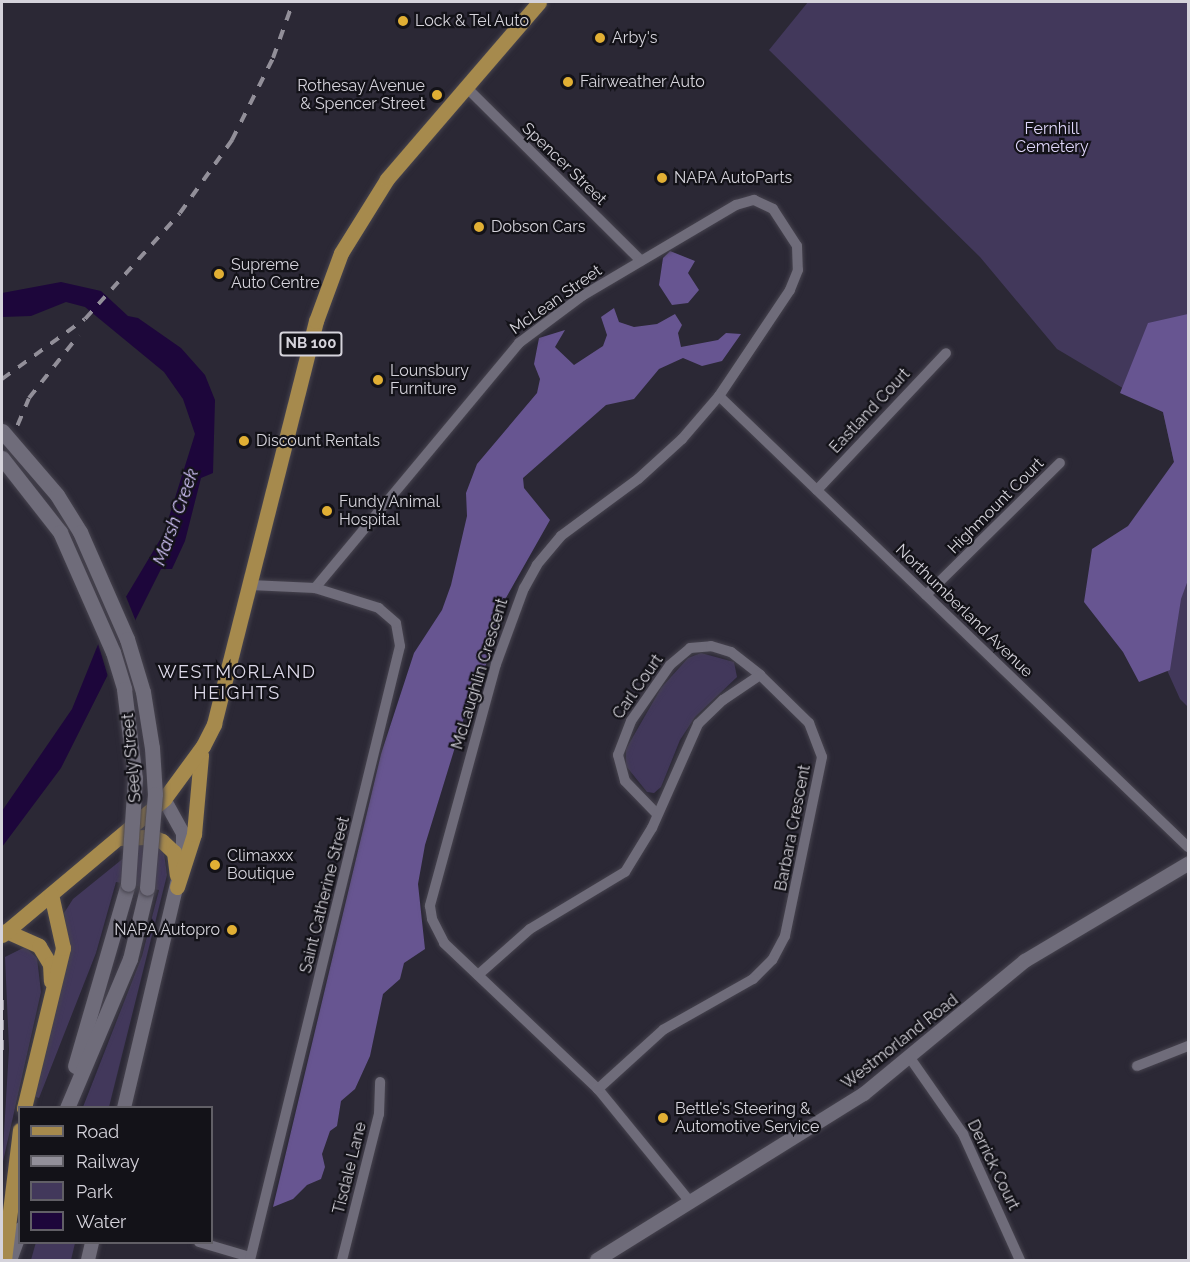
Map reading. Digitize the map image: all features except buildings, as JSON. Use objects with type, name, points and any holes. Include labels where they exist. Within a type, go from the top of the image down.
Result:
[{"type":"main road","name":"NB 100","points":[[4,933],[164,799],[203,746],[214,724],[316,321],[341,253],[387,179],[539,2]]},
{"type":"main road","name":"Seely Street","points":[[2,431],[57,495],[80,532],[110,593],[143,692],[153,759],[154,806],[147,888],[130,959],[67,1106]]},
{"type":"main road","name":"Seely Street","points":[[2,458],[60,532],[113,652],[124,689],[135,777],[128,884],[62,1106]]},
{"type":"main road","points":[[177,887],[194,834],[203,746]]},
{"type":"main road","points":[[117,838],[153,837],[169,845],[177,863],[177,887]]},
{"type":"main road","points":[[24,1106],[63,938],[51,894]]},
{"type":"main road","points":[[4,933],[39,946],[45,954],[52,975],[51,996]]},
{"type":"main road","points":[[7,1260],[18,1150]]},
{"type":"main road","points":[[7,1260],[18,1234]]},
{"type":"street","name":"Spencer Street","points":[[467,88],[641,261]]},
{"type":"street","name":"McLaughlin Crescent","points":[[690,1202],[598,1089],[478,975],[437,932],[430,906],[493,675],[516,604],[549,549],[661,460],[719,396],[790,290],[799,257],[795,239],[773,209],[762,201],[736,205],[703,224]]},
{"type":"street","name":"McLean Street","points":[[315,588],[519,343],[582,296],[703,224]]},
{"type":"street","name":"Eastland Court","points":[[817,490],[946,353]]},
{"type":"street","name":"Northumberland Avenue","points":[[719,396],[1188,847]]},
{"type":"street","name":"Highmount Court","points":[[927,595],[1060,463]]},
{"type":"street","points":[[250,585],[315,588]]},
{"type":"street","name":"Saint Catherine Street","points":[[250,1259],[400,646],[396,623],[385,611],[315,588]]},
{"type":"street","name":"Carl Court","points":[[657,814],[625,781],[618,754],[631,721],[670,664],[690,648],[711,646],[731,652],[760,675]]},
{"type":"street","points":[[478,975],[530,929],[621,875],[633,862],[698,724],[723,699],[760,675]]},
{"type":"street","name":"Barbara Crescent","points":[[598,1089],[663,1030],[753,979],[772,960],[785,936],[822,757],[809,723],[760,675]]},
{"type":"street","points":[[124,1106],[185,846],[183,833],[164,799]]},
{"type":"street","name":"Westmorland Road","points":[[597,1260],[864,1094],[1025,962],[1188,864]]},
{"type":"street","points":[[1137,1066],[1188,1046]]},
{"type":"street","name":"Derrick Court","points":[[910,1058],[963,1134],[1020,1260]]},
{"type":"street","name":"Tisdale Lane","points":[[342,1260],[379,1114],[380,1082]]},
{"type":"street","points":[[88,1260],[92,1244]]},
{"type":"street","points":[[205,1244],[250,1259]]},
{"type":"green space","name":"Fernhill Cemetery","points":[[808,2],[1188,2],[1188,707],[1180,699],[1115,555],[1174,462],[1163,412],[1057,349],[980,257],[769,50]]},
{"type":"green space","points":[[701,653],[734,662],[737,677],[695,717],[680,740],[661,787],[654,793],[647,792],[626,766],[626,749],[661,688],[688,658]]},
{"type":"green space","points":[[141,844],[154,844],[164,853],[167,875],[109,1106],[83,1106],[142,956],[159,890],[116,882],[96,953],[39,1098],[33,1096],[67,933],[64,913],[73,899]]},
{"type":"green space","points":[[25,947],[37,958],[41,992],[2,1166],[9,1049],[5,957]]},
{"type":"green space","points":[[35,1244],[75,1244],[71,1260],[31,1260]]},
{"type":"shaded area","points":[[670,251],[695,261],[688,273],[699,290],[688,303],[672,305],[659,285],[663,258]]},
{"type":"shaded area","points":[[614,308],[619,322],[634,327],[657,324],[675,314],[682,325],[678,333],[681,347],[718,340],[726,333],[741,334],[722,361],[702,366],[683,358],[659,369],[634,399],[606,405],[523,478],[524,488],[550,520],[498,612],[491,653],[467,708],[425,845],[418,884],[425,949],[404,963],[400,979],[383,994],[370,1056],[355,1089],[341,1101],[337,1126],[330,1131],[322,1154],[325,1167],[321,1179],[307,1185],[293,1199],[273,1207],[381,754],[414,653],[442,610],[451,585],[467,516],[466,493],[477,464],[537,393],[540,379],[534,364],[539,338],[565,330],[555,347],[574,365],[603,346],[607,335],[601,317]]},
{"type":"shaded area","points":[[1188,314],[1188,580],[1181,599],[1170,670],[1139,682],[1123,652],[1084,602],[1092,549],[1128,526],[1174,462],[1163,412],[1120,393],[1148,323]]},
{"type":"water","name":"Marsh Creek","points":[[61,282],[101,291],[128,316],[138,318],[181,348],[205,375],[215,400],[213,473],[201,478],[185,541],[172,569],[161,569],[61,768],[2,847],[2,811],[72,709],[99,642],[164,533],[195,434],[183,399],[164,372],[85,307],[66,302],[31,316],[2,317],[2,293]]},
{"type":"pier","points":[[125,594],[137,624],[109,680],[97,640]]},
{"type":"railway","points":[[2,379],[85,319],[180,213],[232,140],[273,58],[293,2]]},
{"type":"railway","points":[[2,462],[29,398],[79,335]]},
{"type":"railway","points":[[2,1000],[2,1058]]},
{"type":"place","name":"Lock & Tel Auto","points":[[403,21]]},
{"type":"place","name":"Arby's","points":[[600,38]]},
{"type":"place","name":"Fairweather Auto","points":[[568,82]]},
{"type":"place","name":"Rothesay Avenue & Spencer Street","points":[[437,95]]},
{"type":"place","name":"NAPA AutoParts","points":[[662,178]]},
{"type":"place","name":"Dobson Cars","points":[[479,227]]},
{"type":"place","name":"Supreme Auto Centre","points":[[219,274]]},
{"type":"place","name":"Lounsbury Furniture","points":[[378,380]]},
{"type":"place","name":"Discount Rentals","points":[[244,441]]},
{"type":"place","name":"Fundy Animal Hospital","points":[[327,511]]},
{"type":"place","name":"Climaxxx Boutique","points":[[215,865]]},
{"type":"place","name":"NAPA Autopro","points":[[232,930]]},
{"type":"place","name":"Bettle's Steering & Automotive Service","points":[[663,1118]]},
{"type":"district","name":"WESTMORLAND HEIGHTS","points":[[237,683]]}]
